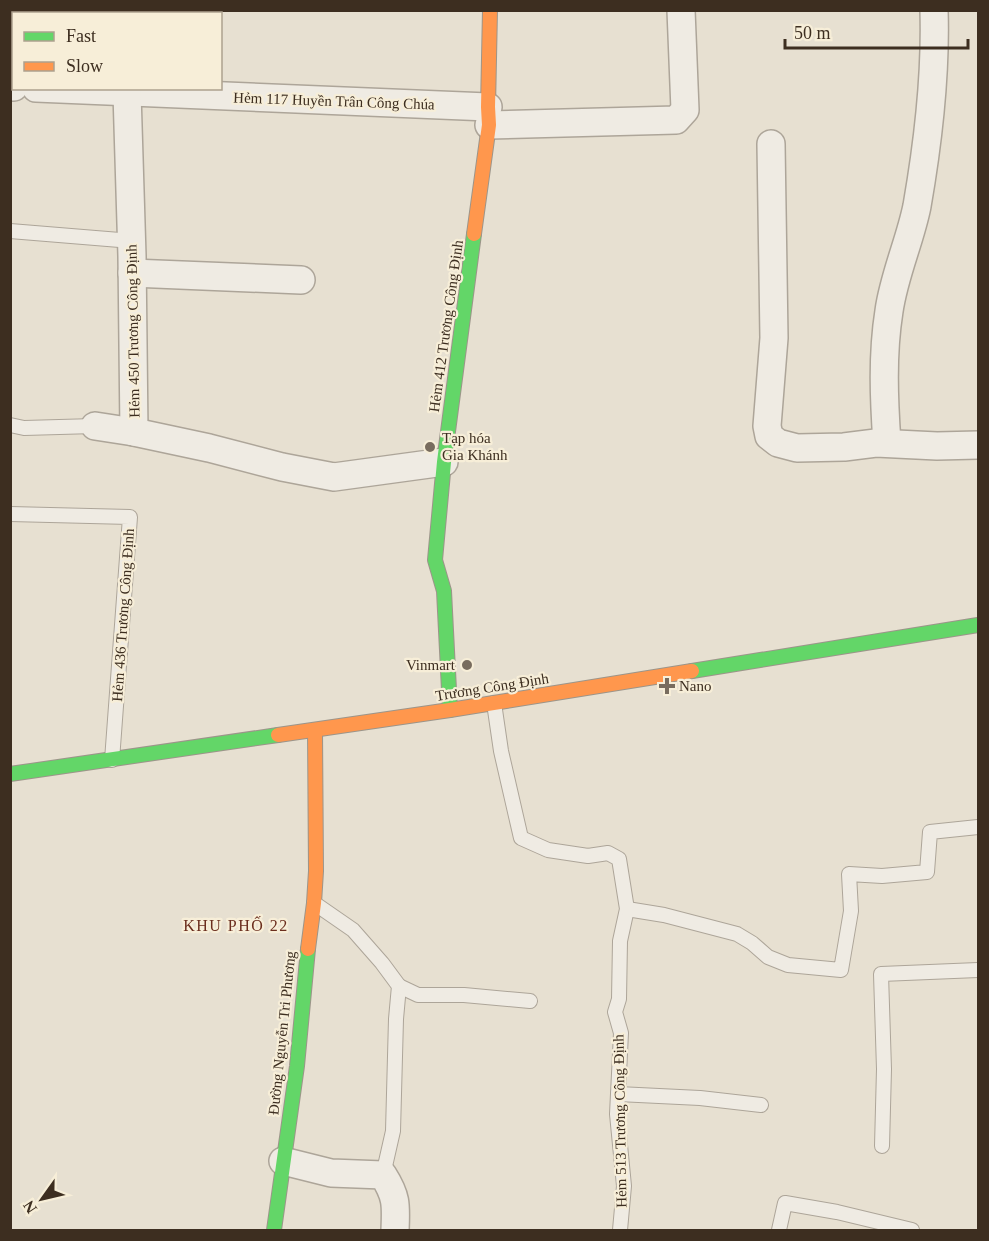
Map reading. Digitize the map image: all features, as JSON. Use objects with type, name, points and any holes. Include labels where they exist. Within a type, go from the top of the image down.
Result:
[{"type":"street","points":[[488,116],[490,10]]},
{"type":"street","name":"Hẻm 117 Huyền Trân Công Chúa","points":[[72,90],[127,93],[187,92],[488,116],[676,120],[685,110],[681,10]]},
{"type":"street","points":[[887,443],[884,400],[889,310],[917,206],[931,100],[935,37],[934,10]]},
{"type":"street","name":"Hẻm 450 Trương Công Định","points":[[127,93],[132,241],[134,432],[334,477],[444,462]]},
{"type":"street","name":"Hẻm 412 Trương Công Định","points":[[450,710],[444,591],[435,560],[444,462],[488,116]]},
{"type":"street","points":[[771,144],[774,338],[767,426],[769,436],[778,443],[798,448],[844,447],[876,443],[937,446],[978,445]]},
{"type":"street","points":[[132,273],[301,280]]},
{"type":"street","points":[[95,426],[134,432]]},
{"type":"street","name":"Trương Công Định","points":[[10,774],[494,704],[978,625]]},
{"type":"street","name":"Đường Nguyễn Tri Phương","points":[[274,1230],[297,1066],[314,903],[316,871],[315,730]]},
{"type":"street","points":[[283,1161],[331,1173],[383,1175],[392,1190],[396,1205],[395,1230]]},
{"type":"lane","points":[[10,231],[132,241]]},
{"type":"lane","points":[[10,425],[24,428],[95,426]]},
{"type":"lane","name":"Hẻm 436 Trương Công Định","points":[[10,514],[130,517],[112,760]]},
{"type":"lane","name":"Hẻm 513 Trương Công Định","points":[[494,704],[501,751],[521,838],[548,850],[588,856],[608,853],[619,859],[627,909],[620,941],[619,999],[615,1012],[621,1032],[617,1114],[624,1186],[620,1230]]},
{"type":"lane","points":[[627,909],[664,915],[737,934],[768,957],[788,965],[841,970],[850,910],[849,874],[882,876],[927,872],[930,832],[978,827]]},
{"type":"lane","points":[[314,903],[353,930],[399,986],[418,995],[474,996],[530,1001]]},
{"type":"lane","points":[[882,1146],[884,1069],[880,974],[978,970]]},
{"type":"lane","points":[[383,1175],[393,1131],[399,986]]},
{"type":"lane","points":[[618,1094],[700,1098],[761,1105]]},
{"type":"lane","points":[[779,1230],[785,1203],[837,1212],[912,1230]]},
{"type":"traffic: fast","points":[[450,710],[444,591],[435,560],[444,462],[474,234]]},
{"type":"traffic: fast","points":[[692,671],[978,625]]},
{"type":"traffic: fast","points":[[10,774],[278,735]]},
{"type":"traffic: fast","points":[[274,1230],[297,1066],[308,949]]},
{"type":"traffic: slow","points":[[474,234],[489,125],[490,10]]},
{"type":"traffic: slow","points":[[278,735],[692,671]]},
{"type":"traffic: slow","points":[[308,949],[316,871],[315,730]]},
{"type":"place","name":"Tạp hóa Gia Khánh","points":[[430,447]]},
{"type":"place","name":"Vinmart","points":[[467,665]]},
{"type":"place","name":"Nano","points":[[667,686]]},
{"type":"district","name":"KHU PHỐ 22","points":[[236,925]]}]
